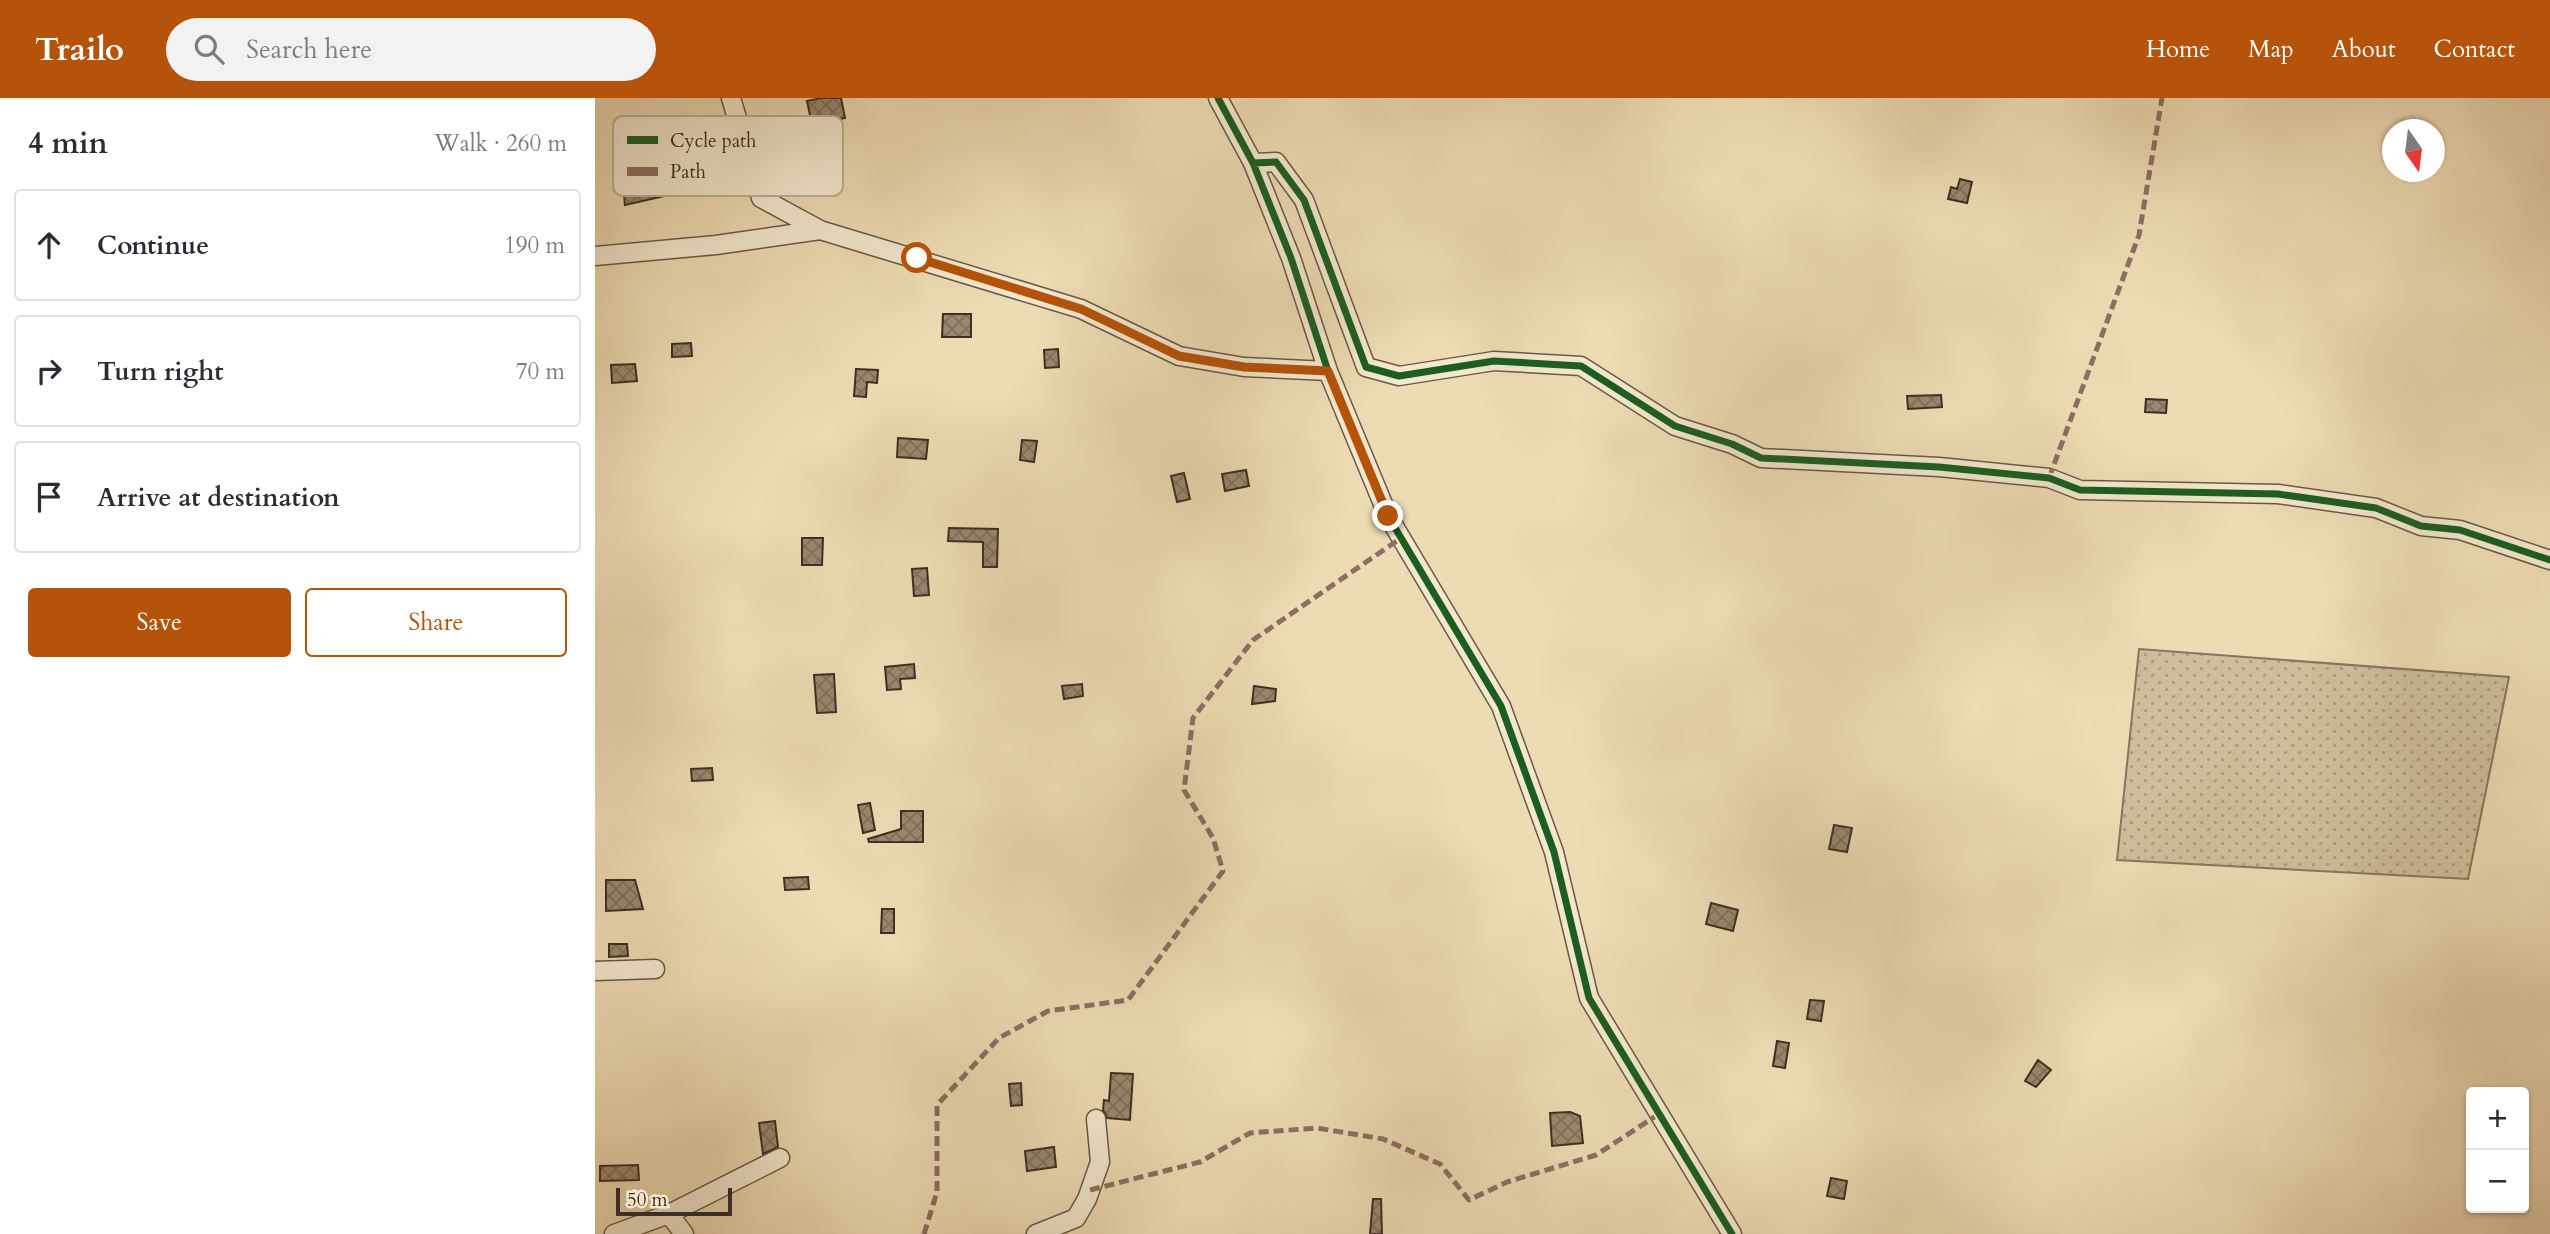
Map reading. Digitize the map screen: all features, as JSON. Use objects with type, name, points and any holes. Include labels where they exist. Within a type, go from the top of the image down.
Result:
[{"type":"street","points":[[731,98],[736,116]]},
{"type":"street","points":[[1218,98],[1253,163],[1291,258],[1328,371],[1388,516],[1501,706],[1554,852],[1589,998],[1732,1234]]},
{"type":"street","points":[[1253,163],[1276,162],[1304,200],[1367,367],[1399,376],[1494,361],[1581,366],[1675,426],[1732,444],[1761,458],[1939,467],[2049,478],[2080,490],[2278,494],[2376,508],[2421,526],[2460,530],[2550,560]]},
{"type":"street","points":[[760,196],[820,230],[1081,309],[1179,356],[1244,367],[1328,371]]},
{"type":"street","points":[[595,256],[716,245],[820,230]]},
{"type":"street","points":[[595,971],[655,969]]},
{"type":"street","points":[[1036,1234],[1076,1218],[1087,1199],[1100,1162],[1096,1119]]},
{"type":"street","points":[[626,1232],[669,1214],[780,1158]]},
{"type":"street","points":[[669,1214],[684,1234]]},
{"type":"shaded area","points":[[2139,649],[2509,677],[2468,879],[2117,860]]},
{"type":"building","points":[[841,98],[845,118],[810,116],[807,101]]},
{"type":"building","points":[[1960,179],[1972,182],[1967,203],[1948,199],[1951,187],[1957,189]]},
{"type":"building","points":[[624,196],[665,196],[625,205]]},
{"type":"building","points":[[943,314],[971,314],[971,337],[942,337]]},
{"type":"building","points":[[691,343],[692,356],[672,357],[672,344]]},
{"type":"building","points":[[1058,349],[1059,367],[1045,368],[1044,350]]},
{"type":"building","points":[[635,364],[637,381],[612,383],[611,365]]},
{"type":"building","points":[[856,369],[878,370],[877,383],[867,382],[866,397],[854,396]]},
{"type":"building","points":[[1941,395],[1942,407],[1908,409],[1907,396]]},
{"type":"building","points":[[2146,399],[2167,400],[2166,413],[2145,412]]},
{"type":"building","points":[[898,438],[928,440],[926,459],[897,457]]},
{"type":"building","points":[[1022,440],[1037,441],[1034,462],[1020,460]]},
{"type":"building","points":[[1246,470],[1249,486],[1225,491],[1222,474]]},
{"type":"building","points":[[1184,473],[1190,499],[1177,502],[1171,476]]},
{"type":"building","points":[[949,528],[998,529],[997,567],[983,567],[983,542],[948,541]]},
{"type":"building","points":[[802,538],[823,538],[822,565],[802,565]]},
{"type":"building","points":[[927,568],[929,595],[914,596],[912,569]]},
{"type":"building","points":[[914,664],[915,678],[900,679],[901,689],[887,690],[885,667]]},
{"type":"building","points":[[834,674],[836,712],[817,713],[814,675]]},
{"type":"building","points":[[1082,684],[1083,696],[1064,699],[1062,686]]},
{"type":"building","points":[[1254,686],[1276,689],[1275,701],[1252,704]]},
{"type":"building","points":[[712,768],[713,780],[692,781],[691,769]]},
{"type":"building","points":[[870,803],[875,830],[863,833],[858,805]]},
{"type":"building","points":[[901,811],[923,811],[923,842],[869,842],[868,839],[901,829]]},
{"type":"building","points":[[1834,825],[1852,828],[1847,852],[1829,849]]},
{"type":"building","points":[[808,877],[809,889],[785,890],[784,878]]},
{"type":"building","points":[[606,880],[635,880],[643,909],[606,911]]},
{"type":"building","points":[[1711,903],[1738,910],[1733,931],[1706,924]]},
{"type":"building","points":[[882,909],[894,909],[894,933],[881,933]]},
{"type":"building","points":[[609,944],[627,944],[628,956],[609,957]]},
{"type":"building","points":[[1810,1000],[1824,1001],[1821,1021],[1807,1019]]},
{"type":"building","points":[[1777,1041],[1789,1043],[1785,1068],[1773,1066]]},
{"type":"building","points":[[2038,1060],[2051,1070],[2036,1087],[2025,1081]]},
{"type":"building","points":[[1111,1073],[1133,1074],[1130,1120],[1107,1118],[1103,1110],[1104,1100],[1109,1101]]},
{"type":"building","points":[[1021,1083],[1022,1105],[1011,1106],[1009,1084]]},
{"type":"building","points":[[1570,1112],[1580,1116],[1583,1143],[1552,1146],[1550,1113]]},
{"type":"building","points":[[775,1121],[778,1147],[763,1154],[759,1123]]},
{"type":"building","points":[[1054,1147],[1056,1167],[1027,1171],[1025,1151]]},
{"type":"building","points":[[638,1165],[639,1180],[600,1181],[600,1166]]},
{"type":"building","points":[[1831,1178],[1847,1181],[1844,1199],[1827,1196]]},
{"type":"building","points":[[1373,1199],[1381,1199],[1382,1234],[1370,1234]]},
{"type":"marked path","points":[[2049,478],[2139,235],[2162,98]]},
{"type":"marked path","points":[[924,1234],[937,1192],[937,1105],[999,1038],[1048,1011],[1128,1000],[1223,871],[1213,838],[1184,790],[1193,718],[1253,640],[1401,538]]},
{"type":"marked path","points":[[1090,1190],[1200,1162],[1250,1133],[1317,1128],[1383,1139],[1440,1164],[1469,1200],[1507,1182],[1596,1155],[1659,1114]]},
{"type":"cycle path","points":[[1218,98],[1253,163],[1291,258],[1328,371],[1388,516],[1501,706],[1554,852],[1589,998],[1732,1234]]},
{"type":"cycle path","points":[[1253,163],[1276,162],[1304,200],[1366,367],[1399,376],[1494,361],[1581,366],[1675,426],[1732,444],[1761,458],[1939,467],[2049,478],[2080,490],[2278,494],[2376,508],[2421,526],[2460,530],[2550,560]]},
{"type":"route","points":[[917,258],[1081,309],[1179,356],[1244,367],[1328,371],[1388,516]]}]
